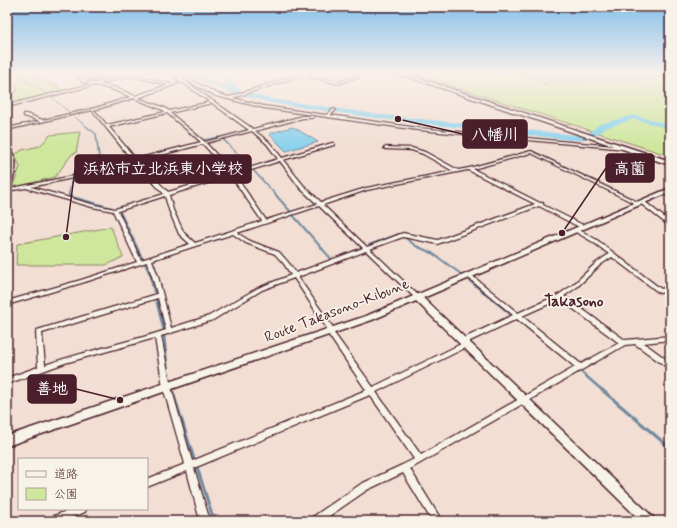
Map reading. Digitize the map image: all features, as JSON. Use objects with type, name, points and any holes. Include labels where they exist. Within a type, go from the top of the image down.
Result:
[{"type":"main road","points":[[473,98],[670,163]]},
{"type":"main road","points":[[625,148],[629,152],[670,168]]},
{"type":"main road","name":"Route Takasono-Kibune","points":[[7,441],[331,332],[640,203],[668,193]]},
{"type":"street","points":[[7,106],[42,98]]},
{"type":"street","points":[[7,128],[73,115],[136,98],[160,107],[203,142],[232,174],[264,221]]},
{"type":"street","points":[[207,98],[268,143],[282,159],[302,187],[466,342],[649,521]]},
{"type":"street","points":[[230,98],[264,107],[329,115],[365,122]]},
{"type":"street","points":[[108,126],[213,102]]},
{"type":"street","points":[[16,104],[23,107]]},
{"type":"street","points":[[93,110],[108,126],[134,160],[167,194],[171,210],[182,234],[194,245]]},
{"type":"street","points":[[329,115],[334,110]]},
{"type":"street","points":[[25,115],[44,121]]},
{"type":"street","points":[[7,147],[14,164],[7,188],[78,175],[303,117],[412,126],[625,148]]},
{"type":"street","points":[[24,186],[94,206],[115,210],[333,144]]},
{"type":"street","points":[[386,148],[411,149],[424,153],[457,171]]},
{"type":"street","points":[[7,303],[144,262],[264,221],[366,189],[469,169],[531,152],[640,203],[670,224]]},
{"type":"street","points":[[469,169],[511,191],[541,204],[580,228],[660,291],[670,289]]},
{"type":"street","points":[[7,381],[64,361],[158,335],[211,318],[260,289],[403,235],[431,241],[442,240],[541,204]]},
{"type":"street","points":[[115,210],[144,262],[156,276],[157,296],[169,331]]},
{"type":"street","points":[[233,232],[248,242],[277,253],[294,275],[371,391],[419,459]]},
{"type":"street","points":[[148,483],[371,391],[516,316],[560,296],[575,286],[598,264],[612,254]]},
{"type":"street","points":[[468,275],[580,369]]},
{"type":"street","points":[[42,369],[39,332],[157,296]]},
{"type":"street","points":[[560,296],[624,343]]},
{"type":"street","points":[[158,335],[167,388],[205,521]]},
{"type":"street","points":[[314,521],[364,487],[405,468],[624,343],[670,338]]},
{"type":"street","points":[[637,342],[670,366]]},
{"type":"street","points":[[405,468],[437,521]]},
{"type":"street","points":[[52,521],[80,510]]},
{"type":"green space","points":[[9,98],[35,98],[22,101],[9,101]]},
{"type":"green space","points":[[489,98],[670,98],[670,113],[665,112],[670,114],[670,156]]},
{"type":"green space","points":[[80,132],[76,153],[72,154],[55,177],[12,188],[20,167],[15,155],[22,150],[40,146],[50,135]]},
{"type":"green space","points":[[111,227],[123,257],[106,265],[16,265],[17,244]]},
{"type":"water","points":[[291,127],[318,142],[286,151],[269,134]]},
{"type":"waterway","points":[[52,98],[87,127]]},
{"type":"waterway","points":[[141,98],[160,106]]},
{"type":"waterway","points":[[258,98],[271,101],[383,117],[583,138]]},
{"type":"waterway","points":[[95,110],[135,99]]},
{"type":"waterway","points":[[73,115],[91,111]]},
{"type":"waterway","points":[[171,113],[187,127]]},
{"type":"waterway","points":[[591,134],[603,126],[634,117],[670,127]]},
{"type":"waterway","points":[[69,194],[71,184],[86,160],[99,157],[96,134],[86,126]]},
{"type":"waterway","points":[[186,126],[203,140],[220,137]]},
{"type":"waterway","points":[[222,138],[251,168]]},
{"type":"waterway","points":[[252,169],[275,194]]},
{"type":"waterway","points":[[274,193],[290,211]]},
{"type":"waterway","points":[[69,194],[69,196],[112,208]]},
{"type":"waterway","points":[[117,210],[120,212],[152,280]]},
{"type":"waterway","points":[[292,214],[332,260],[334,259]]},
{"type":"waterway","points":[[369,245],[399,234]]},
{"type":"waterway","points":[[404,237],[416,246],[432,253],[461,274]]},
{"type":"waterway","points":[[342,256],[361,248]]},
{"type":"waterway","points":[[151,279],[164,331]]},
{"type":"waterway","points":[[470,281],[562,356]]},
{"type":"waterway","points":[[164,335],[168,374]]},
{"type":"waterway","points":[[579,370],[602,390]]},
{"type":"waterway","points":[[601,389],[670,448]]},
{"type":"waterway","points":[[173,392],[194,459]]},
{"type":"waterway","points":[[197,467],[214,521]]},
{"type":"place","name":"八幡川","points":[[398,119]]},
{"type":"place","name":"高薗","points":[[562,233]]},
{"type":"place","name":"浜松市立北浜東小学校","points":[[66,237]]},
{"type":"place","name":"善地","points":[[120,400]]},
{"type":"district","name":"Takasono","points":[[574,301]]}]
